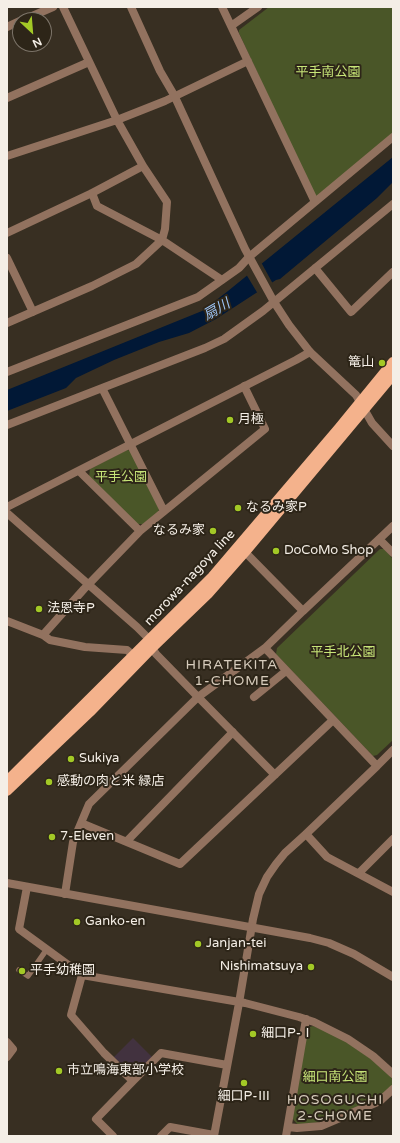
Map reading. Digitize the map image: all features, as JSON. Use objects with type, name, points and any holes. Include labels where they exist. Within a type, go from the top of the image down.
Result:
[{"type":"main road","name":"morowa-nagoya line","points":[[7,781],[133,655],[151,644],[208,594],[245,552],[361,406],[393,362]]},
{"type":"main road","name":"morowa-nagoya line","points":[[7,791],[90,712],[212,577],[361,406],[393,375]]},
{"type":"street","points":[[42,12],[53,7]]},
{"type":"street","points":[[7,323],[92,286],[136,264],[162,240],[165,229],[167,202],[143,166],[117,120],[62,7]]},
{"type":"street","points":[[131,7],[249,257],[274,302],[289,325],[310,352],[356,395],[372,423],[393,446]]},
{"type":"street","points":[[222,7],[315,202]]},
{"type":"street","points":[[231,26],[258,7]]},
{"type":"street","points":[[7,98],[89,62]]},
{"type":"street","points":[[7,156],[117,120],[165,101],[248,62]]},
{"type":"street","points":[[7,372],[198,297],[239,268],[249,257],[393,137]]},
{"type":"street","points":[[7,232],[92,193],[143,166]]},
{"type":"street","points":[[92,193],[97,206],[162,240],[222,280]]},
{"type":"street","points":[[7,425],[224,339],[274,302],[393,204]]},
{"type":"street","points":[[8,263],[33,312]]},
{"type":"street","points":[[315,268],[352,312],[393,272]]},
{"type":"street","points":[[7,507],[310,352]]},
{"type":"street","points":[[43,635],[140,531],[265,429],[244,386]]},
{"type":"street","points":[[102,388],[164,511]]},
{"type":"street","points":[[79,471],[140,531]]},
{"type":"street","points":[[7,513],[137,627],[151,644],[156,654],[275,775]]},
{"type":"street","points":[[64,894],[73,842],[89,804],[198,697],[265,648],[393,526]]},
{"type":"street","points":[[379,539],[393,553]]},
{"type":"street","points":[[245,552],[303,611]]},
{"type":"street","points":[[7,621],[43,635],[50,640],[69,644],[127,650],[133,655]]},
{"type":"street","points":[[265,648],[377,766]]},
{"type":"street","points":[[254,697],[286,671]]},
{"type":"street","points":[[81,823],[180,864],[333,720]]},
{"type":"street","points":[[127,841],[233,732]]},
{"type":"street","points":[[161,1136],[170,1127],[214,1135],[259,894],[267,877],[285,853],[393,750]]},
{"type":"street","points":[[306,834],[327,857],[393,892]]},
{"type":"street","points":[[359,873],[393,839]]},
{"type":"street","points":[[7,883],[310,938],[354,954],[393,977]]},
{"type":"street","points":[[27,887],[19,929],[82,974],[239,1002],[299,1016],[348,1039],[373,1056],[393,1074]]},
{"type":"street","points":[[82,974],[71,1014],[104,1053],[133,1081]]},
{"type":"street","points":[[286,1136],[306,1019]]},
{"type":"street","points":[[7,1042],[13,1049],[7,1057]]},
{"type":"street","points":[[113,1136],[96,1119],[161,1053],[227,1065]]},
{"type":"street","points":[[288,1127],[297,1128],[320,1126],[380,1101],[393,1089]]},
{"type":"lane","points":[[19,970],[28,976],[47,949]]},
{"type":"shaded area","points":[[133,1038],[152,1057],[136,1074],[132,1074],[114,1057]]},
{"type":"green space","name":"平手南公園","points":[[269,7],[393,7],[393,134],[317,196],[314,195],[239,33],[239,30]]},
{"type":"green space","name":"平手公園","points":[[127,450],[132,451],[160,507],[158,512],[143,524],[137,524],[89,477],[90,469]]},
{"type":"green space","name":"平手北公園","points":[[380,549],[384,549],[393,559],[393,740],[377,755],[373,756],[276,654],[277,648]]},
{"type":"green space","name":"細口南公園","points":[[313,1026],[339,1037],[370,1058],[393,1079],[393,1085],[379,1098],[320,1122],[298,1125],[292,1118],[307,1028]]},
{"type":"water","name":"扇川","points":[[393,157],[393,182],[377,198],[280,279],[276,280],[216,319],[189,333],[159,342],[114,360],[76,378],[66,388],[7,411],[7,390],[202,311]]},
{"type":"pier","points":[[261,262],[273,284],[258,294],[246,274]]},
{"type":"place","name":"篭山","points":[[382,363]]},
{"type":"place","name":"月極","points":[[230,420]]},
{"type":"place","name":"なるみ家P","points":[[238,508]]},
{"type":"place","name":"なるみ家","points":[[213,531]]},
{"type":"place","name":"DoCoMo Shop","points":[[276,551]]},
{"type":"place","name":"法恩寺P","points":[[39,609]]},
{"type":"place","name":"Sukiya","points":[[71,759]]},
{"type":"place","name":"感動の肉と米 緑店","points":[[49,782]]},
{"type":"place","name":"7-Eleven","points":[[52,837]]},
{"type":"place","name":"Ganko-en","points":[[77,922]]},
{"type":"place","name":"Janjan-tei","points":[[198,944]]},
{"type":"place","name":"Nishimatsuya","points":[[311,967]]},
{"type":"place","name":"平手幼稚園","points":[[22,971]]},
{"type":"place","name":"細口P-Ⅰ","points":[[253,1034]]},
{"type":"place","name":"市立鳴海東部小学校","points":[[59,1071]]},
{"type":"place","name":"細口P-Ⅲ","points":[[244,1083]]},
{"type":"district","name":"HIRATEKITA 1-CHOME","points":[[232,674]]},
{"type":"district","name":"HOSOGUCHI 2-CHOME","points":[[335,1108]]}]
